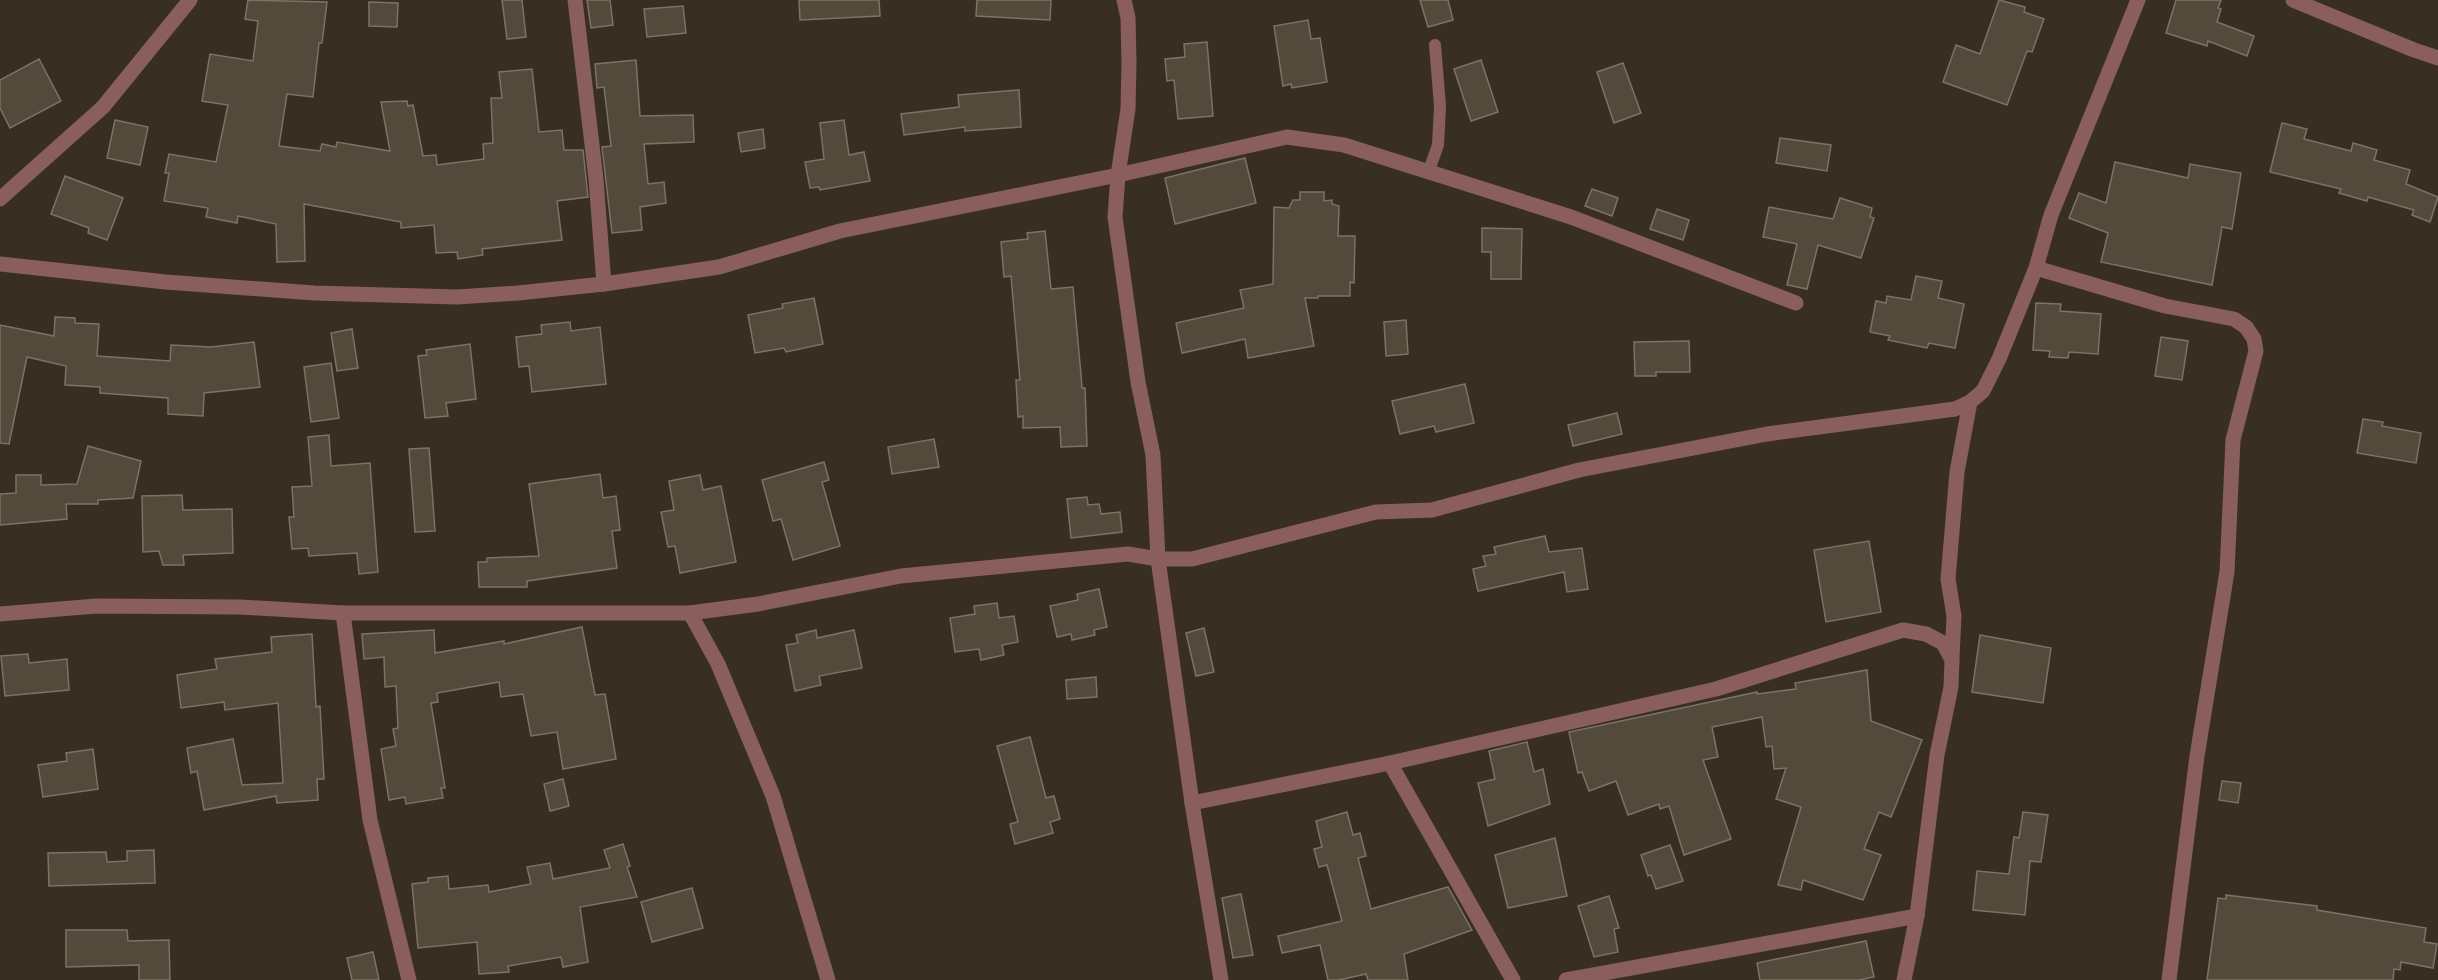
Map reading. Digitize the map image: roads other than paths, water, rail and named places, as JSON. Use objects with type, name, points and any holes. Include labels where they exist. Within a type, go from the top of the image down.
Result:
[{"type":"street","points":[[0,199],[103,107],[190,0]]},
{"type":"street","points":[[574,0],[597,179],[604,284]]},
{"type":"street","points":[[1124,0],[1128,18],[1128,109],[1118,175],[1115,217],[1138,382],[1153,455],[1158,559],[1192,803],[1221,980]]},
{"type":"street","points":[[0,614],[96,606],[240,607],[343,613],[690,613],[758,604],[901,576],[1128,554],[1158,559],[1192,559],[1376,512],[1431,510],[1579,470],[1767,434],[1955,409],[1970,402],[1983,391],[1999,359],[2036,268],[2051,215],[2138,0]]},
{"type":"street","points":[[2293,0],[2438,58]]},
{"type":"street","points":[[0,264],[166,282],[326,294],[457,297],[604,284],[719,267],[840,231],[1118,175],[1287,137],[1344,145],[1571,217],[1796,303]]},
{"type":"street","points":[[2036,268],[2165,306],[2234,319],[2246,327],[2254,339],[2256,351],[2233,440],[2227,572],[2197,756],[2169,980]]},
{"type":"street","points":[[1904,980],[1917,916],[1937,755],[1951,687],[1954,616],[1948,579],[1958,472],[1970,402]]},
{"type":"street","points":[[343,613],[370,820],[409,980]]},
{"type":"street","points":[[690,613],[722,674],[773,795],[828,980]]},
{"type":"street","points":[[1192,803],[1390,764],[1716,689],[1903,630],[1926,634],[1943,643],[1952,660]]},
{"type":"street","points":[[1390,764],[1513,980]]},
{"type":"street","points":[[1566,980],[1917,916]]},
{"type":"lane","points":[[1428,173],[1438,145],[1440,106],[1435,45]]}]
